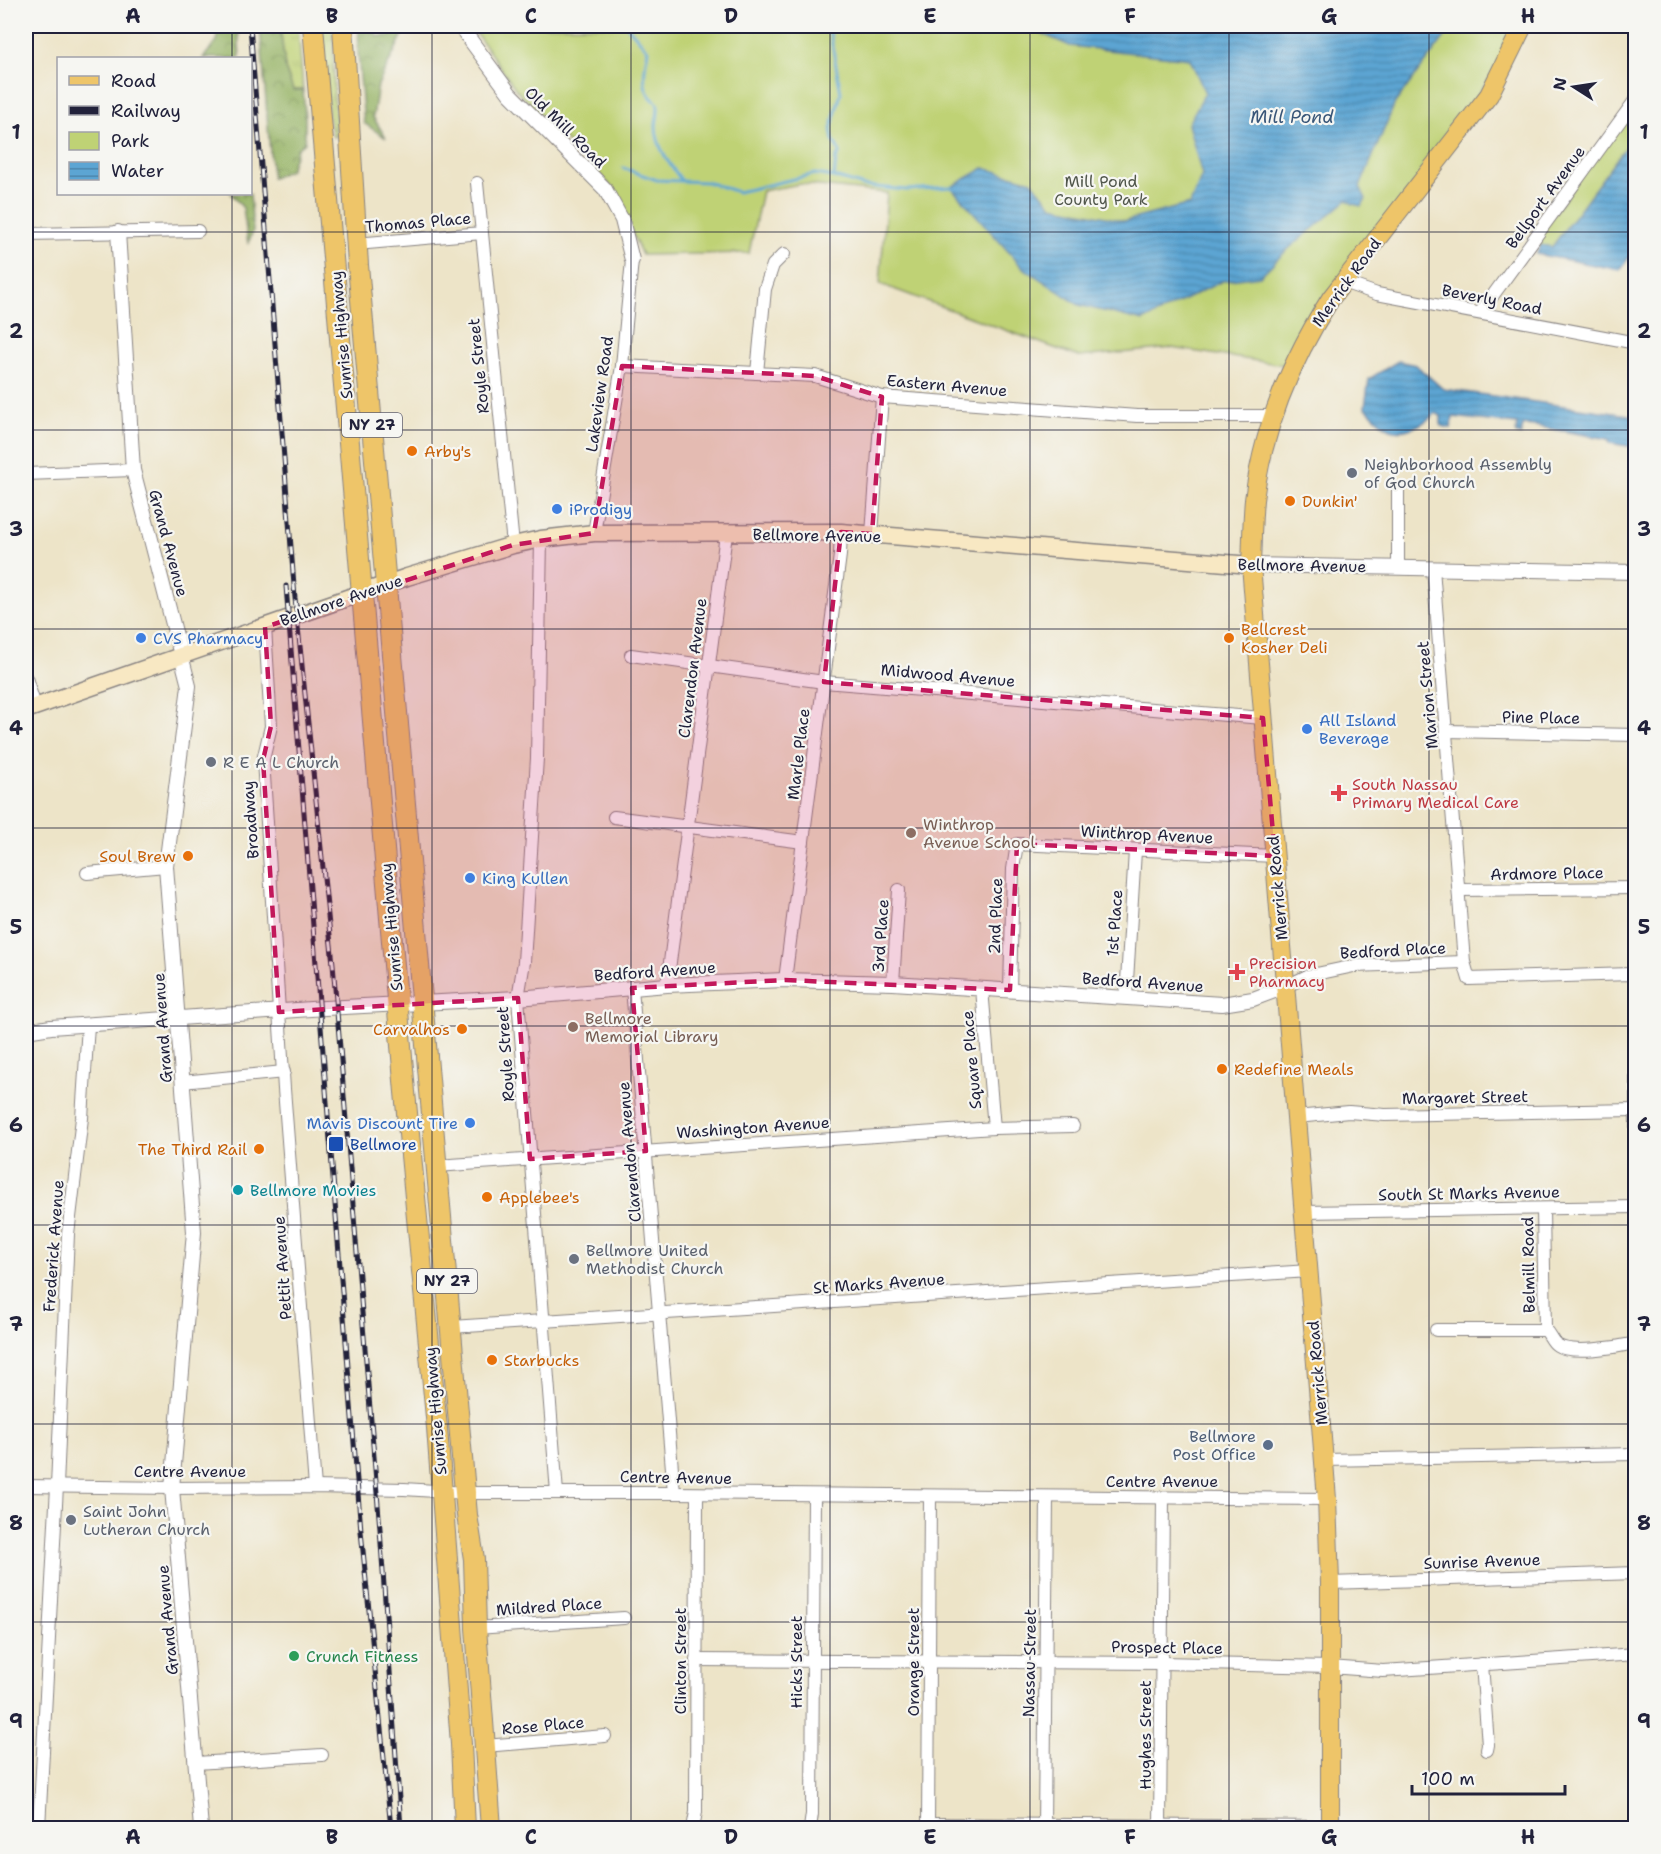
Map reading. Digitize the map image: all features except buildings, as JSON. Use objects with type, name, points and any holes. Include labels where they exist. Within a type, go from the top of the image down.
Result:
[{"type":"highway","name":"Sunrise Highway","points":[[313,26],[442,1491],[465,1828]]},
{"type":"highway","name":"Sunrise Highway","points":[[343,26],[356,244],[385,584],[396,688],[421,1003],[474,1558],[476,1628],[491,1828]]},
{"type":"main road","name":"Merrick Road","points":[[1330,1828],[1330,1582],[1327,1499],[1251,565],[1256,492],[1267,437],[1274,416],[1292,368],[1318,318],[1343,282],[1489,95],[1523,26]]},
{"type":"main road","name":"Bellmore Avenue","points":[[30,708],[182,657],[385,584],[513,545],[541,539],[594,533],[841,532],[1251,565]]},
{"type":"street","name":"Old Mill Road","points":[[460,26],[510,94],[605,189],[622,220],[632,260]]},
{"type":"street","name":"Bellport Avenue","points":[[1480,313],[1635,99]]},
{"type":"street","name":"Royle Street","points":[[477,183],[513,545]]},
{"type":"street","points":[[330,216],[354,215]]},
{"type":"street","points":[[26,234],[198,231]]},
{"type":"street","name":"Grand Avenue","points":[[118,232],[133,470],[189,686],[166,866],[194,1232],[172,1488],[201,1828]]},
{"type":"street","name":"Thomas Place","points":[[356,244],[482,233]]},
{"type":"street","points":[[757,373],[765,289],[773,265],[784,254]]},
{"type":"street","name":"Lakeview Road","points":[[594,533],[622,366],[632,260]]},
{"type":"street","name":"Beverly Road","points":[[1343,282],[1377,294],[1635,343]]},
{"type":"street","name":"Eastern Avenue","points":[[622,366],[815,376],[882,397],[1137,416],[1274,416]]},
{"type":"street","points":[[872,534],[882,397]]},
{"type":"street","points":[[26,474],[133,470]]},
{"type":"street","points":[[1398,489],[1398,567]]},
{"type":"street","name":"Marle Place","points":[[785,980],[840,555],[841,532]]},
{"type":"street","name":"Clarendon Avenue","points":[[667,985],[726,534]]},
{"type":"street","name":"Royle Street","points":[[541,539],[537,758],[524,962],[518,998],[557,1493]]},
{"type":"street","name":"Bellmore Avenue","points":[[1251,565],[1635,572]]},
{"type":"street","name":"Marion Street","points":[[1433,568],[1464,962]]},
{"type":"street","name":"Broadway","points":[[265,627],[271,726],[263,760],[279,1012]]},
{"type":"street","name":"Midwood Avenue","points":[[631,655],[824,682],[1263,718]]},
{"type":"street","points":[[26,678],[30,708]]},
{"type":"street","name":"Pine Place","points":[[1446,731],[1635,735]]},
{"type":"street","points":[[614,817],[803,842]]},
{"type":"street","name":"Winthrop Avenue","points":[[1017,844],[1275,856]]},
{"type":"street","name":"2nd Place","points":[[1010,990],[1013,869],[1017,844]]},
{"type":"street","name":"1st Place","points":[[1126,997],[1135,851]]},
{"type":"street","points":[[87,873],[166,866]]},
{"type":"street","name":"Ardmore Place","points":[[1459,890],[1635,888]]},
{"type":"street","name":"3rd Place","points":[[894,983],[899,890]]},
{"type":"street","name":"Bedford Place","points":[[1285,987],[1307,976],[1354,966],[1464,962],[1468,979],[1631,974],[1635,977]]},
{"type":"street","name":"Bedford Avenue","points":[[26,1031],[177,1018],[518,998],[667,985],[785,980],[894,983],[1222,1004],[1253,999],[1285,987]]},
{"type":"street","name":"Clarendon Avenue","points":[[632,988],[674,1493]]},
{"type":"street","name":"Square Place","points":[[982,989],[994,1128]]},
{"type":"street","name":"Pettit Avenue","points":[[279,1012],[315,1487]]},
{"type":"street","name":"Frederick Avenue","points":[[39,1828],[68,1234],[82,1118],[88,1025]]},
{"type":"street","points":[[1635,1053],[1635,1141]]},
{"type":"street","points":[[182,1082],[284,1072]]},
{"type":"street","name":"Margaret Street","points":[[1296,1117],[1349,1112],[1385,1115],[1635,1110]]},
{"type":"street","name":"Washington Avenue","points":[[436,1166],[994,1128],[1073,1126]]},
{"type":"street","name":"South St Marks Avenue","points":[[1304,1212],[1635,1207]]},
{"type":"street","name":"Belmill Road","points":[[1543,1209],[1545,1330],[1557,1345],[1571,1349],[1614,1348],[1635,1343]]},
{"type":"street","name":"St Marks Avenue","points":[[451,1327],[1309,1270]]},
{"type":"street","points":[[1436,1330],[1545,1330]]},
{"type":"street","points":[[1324,1460],[1635,1454]]},
{"type":"street","name":"Centre Avenue","points":[[26,1486],[404,1488],[466,1493],[1327,1499]]},
{"type":"street","name":"Clinton Street","points":[[693,1828],[696,1812],[697,1494]]},
{"type":"street","name":"Hicks Street","points":[[810,1828],[812,1814],[814,1495]]},
{"type":"street","name":"Orange Street","points":[[928,1826],[930,1496]]},
{"type":"street","name":"Nassau Street","points":[[1044,1827],[1047,1497]]},
{"type":"street","name":"Hughes Street","points":[[1160,1827],[1163,1498]]},
{"type":"street","name":"Sunrise Avenue","points":[[1330,1582],[1635,1573]]},
{"type":"street","name":"Mildred Place","points":[[476,1628],[624,1618]]},
{"type":"street","name":"Prospect Place","points":[[696,1660],[1162,1663],[1330,1667],[1383,1671],[1635,1654]]},
{"type":"street","points":[[1482,1664],[1487,1750]]},
{"type":"street","name":"Rose Place","points":[[485,1746],[605,1736]]},
{"type":"street","points":[[196,1763],[322,1755]]},
{"type":"street","points":[[928,1826],[1330,1828]]},
{"type":"highlighted area","points":[[622,366],[815,376],[882,397],[872,534],[841,532],[824,682],[1263,718],[1275,856],[1017,844],[1010,990],[785,980],[632,988],[646,1151],[530,1159],[518,998],[279,1012],[263,760],[271,726],[265,627],[513,545],[594,533]]},
{"type":"green space","points":[[216,26],[238,26],[240,57],[204,57],[217,41]]},
{"type":"green space","points":[[260,26],[280,26],[285,68],[293,90],[303,90],[305,114],[305,142],[297,149],[290,170],[272,178]]},
{"type":"green space","points":[[280,26],[298,26],[303,90],[293,90],[285,68]]},
{"type":"green space","points":[[320,26],[333,26],[337,136],[333,137],[329,120]]},
{"type":"green space","points":[[359,26],[373,26],[377,36],[390,36],[391,26],[407,26],[378,85],[373,117],[386,138],[364,123],[358,52]]},
{"type":"green space","name":"Mill Pond County Park","points":[[471,26],[1517,26],[1500,62],[1449,139],[1307,322],[1284,365],[1172,348],[1079,357],[880,284],[887,193],[800,184],[762,191],[749,253],[642,255],[609,184],[517,91]]},
{"type":"green space","points":[[1635,101],[1635,134],[1552,247],[1532,244]]},
{"type":"green space","points":[[232,195],[250,195],[253,231],[248,244],[243,208]]},
{"type":"water","name":"Mill Pond","points":[[1024,26],[1450,26],[1450,30],[1395,103],[1360,187],[1366,199],[1361,206],[1347,200],[1287,250],[1260,276],[1222,281],[1143,321],[1079,305],[1022,267],[951,187],[984,168],[1032,181],[1052,206],[1125,221],[1190,204],[1202,175],[1188,124],[1205,93],[1190,59],[1070,46]]},
{"type":"water","points":[[1635,134],[1635,249],[1620,270],[1536,254],[1541,245],[1552,247]]},
{"type":"water","points":[[1398,361],[1416,365],[1443,389],[1635,416],[1635,447],[1610,443],[1609,439],[1535,426],[1523,425],[1521,435],[1516,434],[1517,424],[1453,417],[1451,428],[1441,426],[1441,416],[1436,413],[1413,428],[1393,430],[1381,423],[1365,407],[1369,379]]},
{"type":"waterway","points":[[627,26],[648,50],[644,79],[647,91],[658,106],[656,126],[658,141],[664,155],[682,181]]},
{"type":"waterway","points":[[817,26],[830,33],[841,93],[831,129],[833,140],[840,152],[836,159],[834,177],[864,186],[907,190],[951,187],[955,189]]},
{"type":"waterway","points":[[623,168],[657,180],[707,182],[738,192],[815,174],[834,177]]},
{"type":"railway","points":[[250,26],[295,598],[333,964],[380,1529],[401,1828]]},
{"type":"railway","points":[[286,586],[361,1531],[391,1828]]},
{"type":"place","name":"Arby's","points":[[412,451]]},
{"type":"place","name":"Neighborhood Assembly of God Church","points":[[1352,473]]},
{"type":"place","name":"Dunkin'","points":[[1290,501]]},
{"type":"place","name":"iProdigy","points":[[557,509]]},
{"type":"place","name":"CVS Pharmacy","points":[[141,638]]},
{"type":"place","name":"Bellcrest Kosher Deli","points":[[1229,638]]},
{"type":"place","name":"All Island Beverage","points":[[1307,729]]},
{"type":"place","name":"R E A L Church","points":[[211,762]]},
{"type":"place","name":"South Nassau Primary Medical Care","points":[[1339,793]]},
{"type":"place","name":"Winthrop Avenue School","points":[[911,833]]},
{"type":"place","name":"Soul Brew","points":[[188,856]]},
{"type":"place","name":"King Kullen","points":[[470,878]]},
{"type":"place","name":"Precision Pharmacy","points":[[1237,972]]},
{"type":"place","name":"Bellmore Memorial Library","points":[[573,1027]]},
{"type":"place","name":"Carvalhos","points":[[462,1029]]},
{"type":"place","name":"Redefine Meals","points":[[1222,1069]]},
{"type":"place","name":"Mavis Discount Tire","points":[[470,1123]]},
{"type":"place","name":"Bellmore","points":[[336,1144]]},
{"type":"place","name":"The Third Rail","points":[[259,1149]]},
{"type":"place","name":"Bellmore Movies","points":[[238,1190]]},
{"type":"place","name":"Applebee's","points":[[487,1197]]},
{"type":"place","name":"Bellmore United Methodist Church","points":[[574,1259]]},
{"type":"place","name":"Starbucks","points":[[492,1360]]},
{"type":"place","name":"Bellmore Post Office","points":[[1268,1445]]},
{"type":"place","name":"Saint John Lutheran Church","points":[[71,1520]]},
{"type":"place","name":"Crunch Fitness","points":[[294,1656]]}]
